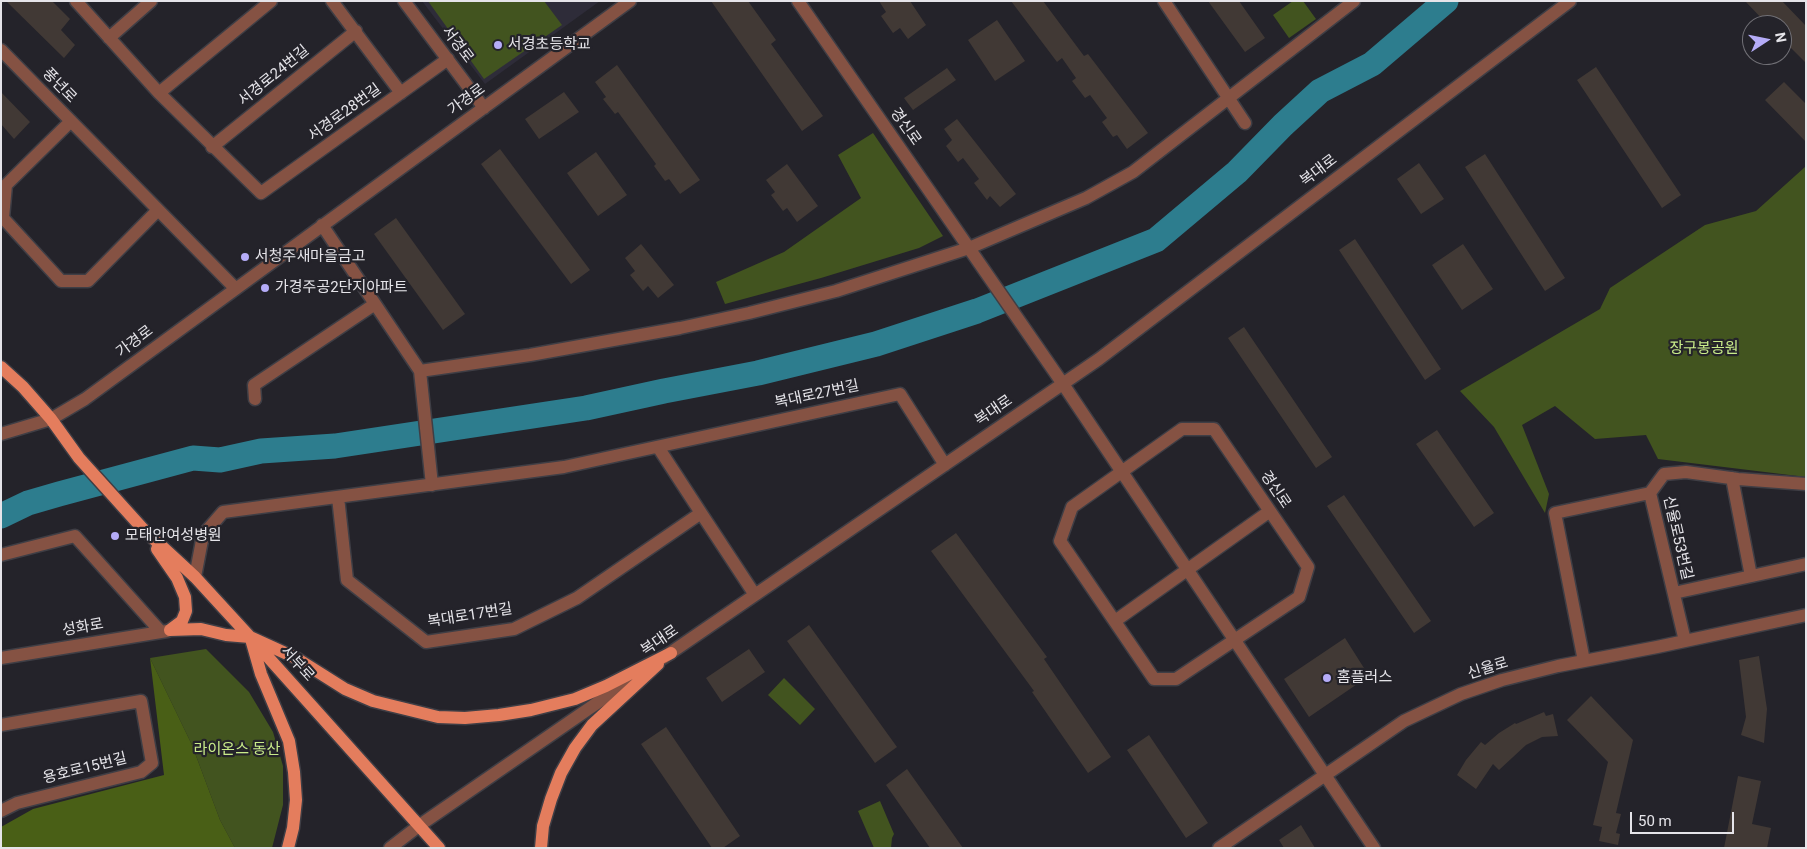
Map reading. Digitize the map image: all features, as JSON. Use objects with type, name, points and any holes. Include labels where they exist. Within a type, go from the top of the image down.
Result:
[{"type":"main road","points":[[1,367],[23,387],[50,418]]},
{"type":"main road","name":"서부로","points":[[50,418],[80,458],[124,508],[195,578],[250,637],[439,848]]},
{"type":"main road","points":[[143,528],[177,578],[185,597],[186,612],[182,621],[166,631]]},
{"type":"main road","points":[[166,631],[202,629],[226,635],[250,637],[296,658],[345,689],[373,701],[438,717],[465,718],[531,710],[575,699],[606,686],[671,653]]},
{"type":"main road","points":[[250,637],[261,674],[289,742],[296,800],[293,828],[288,848]]},
{"type":"main road","points":[[542,848],[543,826],[551,799],[561,773],[575,748],[592,725],[671,653]]},
{"type":"street","points":[[76,1],[212,147]]},
{"type":"street","points":[[109,38],[151,1]]},
{"type":"street","points":[[159,92],[271,1]]},
{"type":"street","points":[[332,1],[401,94]]},
{"type":"street","name":"서경로","points":[[404,1],[484,108]]},
{"type":"street","name":"가경로","points":[[1,434],[50,418],[85,399],[630,1]]},
{"type":"street","name":"경신로","points":[[798,1],[1062,384]]},
{"type":"street","points":[[1164,1],[1245,122]]},
{"type":"street","points":[[420,371],[539,354],[680,328],[749,313],[836,291],[969,248],[1086,198],[1133,172],[1354,1]]},
{"type":"street","name":"복대로","points":[[390,848],[420,825],[1107,353],[1570,1]]},
{"type":"street","name":"서경로24번길","points":[[212,147],[356,31]]},
{"type":"street","name":"풍년로","points":[[1,50],[158,210]]},
{"type":"street","name":"서경로28번길","points":[[212,147],[261,193],[448,59]]},
{"type":"street","points":[[71,121],[6,185],[3,218],[61,281],[88,281],[158,210],[235,288]]},
{"type":"street","points":[[322,225],[420,371],[432,485]]},
{"type":"street","points":[[255,399],[254,385],[375,304]]},
{"type":"street","points":[[1062,384],[1374,848]]},
{"type":"street","name":"복대로27번길","points":[[658,447],[900,394],[945,465]]},
{"type":"street","name":"경신로","points":[[1182,429],[1214,429],[1308,567],[1299,597],[1176,679],[1154,679],[1060,542],[1072,507],[1122,472],[1182,429]]},
{"type":"street","points":[[195,578],[203,535],[223,512],[564,467],[658,447],[755,595]]},
{"type":"street","name":"신율로53번길","points":[[1685,641],[1650,493],[1664,474],[1686,472],[1806,484]]},
{"type":"street","points":[[1732,478],[1751,576]]},
{"type":"street","points":[[1584,661],[1555,514],[1650,493]]},
{"type":"street","name":"복대로17번길","points":[[338,497],[347,580],[426,642],[514,628],[577,598],[701,513]]},
{"type":"street","points":[[1115,621],[1270,511]]},
{"type":"street","points":[[1,555],[75,536],[166,631]]},
{"type":"street","name":"신율로53번길","points":[[1674,593],[1806,564]]},
{"type":"street","name":"신율로","points":[[1219,848],[1324,774],[1404,721],[1461,694],[1502,680],[1584,661],[1806,615]]},
{"type":"street","name":"성화로","points":[[1,658],[166,631]]},
{"type":"street","name":"용호로15번길","points":[[1,725],[140,701],[152,763],[141,772],[17,803],[1,811]]},
{"type":"shaded area","name":"서경초등학교","points":[[422,1],[600,1],[485,84]]},
{"type":"green space","name":"서경초등학교","points":[[428,1],[544,1],[562,25],[484,79]]},
{"type":"green space","points":[[1293,1],[1303,1],[1316,19],[1289,38],[1273,15]]},
{"type":"green space","points":[[873,133],[943,236],[919,248],[821,278],[725,304],[716,282],[784,252],[861,198],[838,155]]},
{"type":"green space","name":"장구봉공원","points":[[1805,167],[1806,477],[1658,459],[1646,435],[1595,439],[1555,406],[1522,425],[1549,494],[1545,513],[1494,427],[1460,391],[1600,309],[1610,288],[1705,225],[1756,211]]},
{"type":"green space","name":"라이온스 동산","points":[[206,649],[249,692],[273,732],[283,766],[283,805],[272,848],[235,848],[220,820],[192,745],[150,658]]},
{"type":"green space","points":[[150,658],[192,745],[220,820],[235,848],[1,848],[1,827],[33,809],[164,775]]},
{"type":"green space","points":[[784,678],[815,709],[800,725],[768,695]]},
{"type":"green space","points":[[880,801],[894,834],[891,848],[874,848],[858,811]]},
{"type":"building","points":[[6,1],[52,1],[70,19],[61,30],[75,45],[64,58]]},
{"type":"building","points":[[711,1],[748,1],[776,40],[771,44],[823,116],[802,131]]},
{"type":"building","points":[[879,1],[910,1],[926,25],[908,39],[900,28],[893,33],[881,16],[886,12]]},
{"type":"building","points":[[1011,1],[1043,1],[1084,56],[1088,54],[1148,133],[1127,149],[1117,135],[1113,137],[1102,122],[1107,118],[1090,95],[1085,98],[1072,81],[1076,78],[1062,58],[1057,62]]},
{"type":"building","points":[[1208,1],[1239,1],[1265,38],[1245,52]]},
{"type":"building","points":[[1745,1],[1782,1],[1806,26],[1806,63],[1792,49],[1792,15],[1758,15]]},
{"type":"building","points":[[997,20],[1025,61],[995,81],[968,40]]},
{"type":"building","points":[[617,65],[700,180],[680,194],[669,179],[665,181],[654,166],[656,164],[618,112],[615,114],[603,99],[606,97],[595,82]]},
{"type":"building","points":[[1596,67],[1681,195],[1662,208],[1577,80]]},
{"type":"building","points":[[947,68],[956,80],[913,110],[904,98]]},
{"type":"building","points":[[1784,82],[1806,104],[1806,142],[1765,100]]},
{"type":"building","points":[[1,92],[30,122],[14,139],[1,124]]},
{"type":"building","points":[[564,92],[579,112],[539,139],[525,119]]},
{"type":"building","points":[[957,119],[1016,194],[1000,207],[990,196],[987,200],[974,183],[979,179],[963,158],[958,162],[946,146],[952,140],[944,129]]},
{"type":"building","points":[[500,149],[590,270],[571,284],[481,164]]},
{"type":"building","points":[[596,152],[627,195],[598,216],[567,173]]},
{"type":"building","points":[[1485,154],[1565,278],[1545,291],[1465,167]]},
{"type":"building","points":[[1419,163],[1444,199],[1421,214],[1397,179]]},
{"type":"building","points":[[787,164],[818,206],[797,222],[787,208],[783,211],[771,195],[775,192],[766,180]]},
{"type":"building","points":[[396,218],[465,314],[443,330],[374,234]]},
{"type":"building","points":[[1355,239],[1441,369],[1425,380],[1339,250]]},
{"type":"building","points":[[641,244],[674,285],[658,298],[648,286],[643,291],[630,275],[635,271],[625,258]]},
{"type":"building","points":[[1463,244],[1493,289],[1462,310],[1432,265]]},
{"type":"building","points":[[1244,327],[1332,457],[1316,468],[1228,338]]},
{"type":"building","points":[[1437,430],[1494,513],[1474,527],[1416,444]]},
{"type":"building","points":[[1344,495],[1431,621],[1414,633],[1327,506]]},
{"type":"building","points":[[956,533],[1047,657],[1044,659],[1111,757],[1088,773],[1032,692],[1034,691],[931,551]]},
{"type":"building","points":[[809,625],[897,747],[875,763],[787,641]]},
{"type":"building","name":"홈플러스","points":[[1345,638],[1369,676],[1309,717],[1284,679]]},
{"type":"building","points":[[749,649],[765,672],[722,702],[706,678]]},
{"type":"building","points":[[1759,656],[1767,709],[1764,743],[1741,735],[1746,717],[1739,660]]},
{"type":"building","points":[[1591,696],[1633,740],[1616,813],[1621,814],[1616,833],[1620,834],[1618,845],[1599,841],[1602,827],[1593,825],[1608,762],[1567,720]]},
{"type":"building","points":[[1544,712],[1546,716],[1553,714],[1558,736],[1542,737],[1526,745],[1499,770],[1493,764],[1476,789],[1457,775],[1466,760],[1481,742],[1485,745],[1515,723]]},
{"type":"building","points":[[666,727],[740,836],[723,848],[712,848],[641,744]]},
{"type":"building","points":[[1149,735],[1208,823],[1186,838],[1127,750]]},
{"type":"building","points":[[907,769],[963,848],[930,848],[886,785]]},
{"type":"building","points":[[1738,776],[1761,781],[1752,824],[1771,828],[1767,848],[1724,848]]},
{"type":"building","points":[[1301,825],[1315,848],[1284,848],[1279,840]]},
{"type":"waterway","points":[[1,516],[28,503],[193,458],[220,460],[261,451],[335,446],[586,408],[758,373],[876,344],[977,311],[1156,240],[1237,172],[1283,125],[1320,91],[1372,64],[1446,1]]},
{"type":"place","name":"서경초등학교","points":[[498,45]]},
{"type":"place","name":"서청주새마을금고","points":[[245,257]]},
{"type":"place","name":"가경주공2단지아파트","points":[[265,288]]},
{"type":"place","name":"모태안여성병원","points":[[115,536]]},
{"type":"place","name":"홈플러스","points":[[1327,678]]}]
